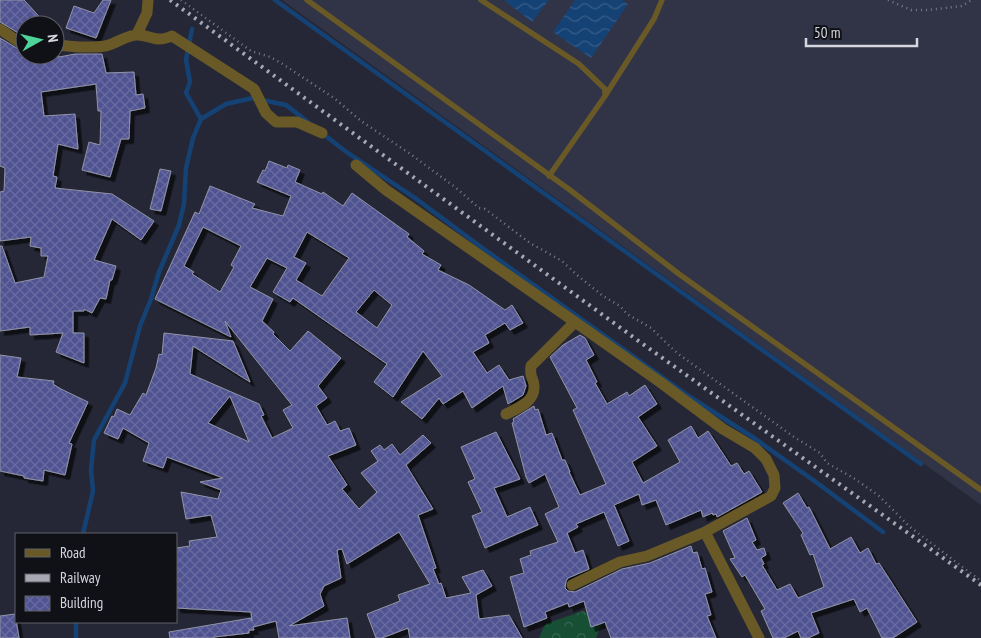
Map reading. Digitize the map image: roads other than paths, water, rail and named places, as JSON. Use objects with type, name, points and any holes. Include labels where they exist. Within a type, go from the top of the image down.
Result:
[{"type":"street","points":[[137,34],[147,13],[148,0]]},
{"type":"street","points":[[0,29],[15,39]]},
{"type":"street","points":[[65,45],[86,48],[108,45],[137,34],[163,40],[172,36],[254,89],[266,113],[276,122],[297,122],[322,132]]},
{"type":"street","points":[[356,165],[386,190],[660,382],[723,429],[755,448],[766,459],[774,475],[775,488],[771,496],[705,532],[647,556],[620,562],[572,585]]},
{"type":"street","points":[[506,414],[528,402],[534,392],[535,384],[530,375],[531,366],[575,322]]},
{"type":"street","points":[[705,532],[759,638]]},
{"type":"lane","points":[[307,0],[695,285],[981,490]]},
{"type":"lane","points":[[481,0],[579,64],[605,89],[605,96]]},
{"type":"lane","points":[[548,176],[605,96],[654,19],[662,0]]},
{"type":"water","points":[[504,0],[549,0],[532,22]]},
{"type":"water","points":[[575,0],[622,0],[628,4],[591,58],[553,32]]},
{"type":"waterway","points":[[275,0],[921,464]]},
{"type":"waterway","points":[[192,29],[186,60],[190,82],[186,93],[201,119]]},
{"type":"waterway","points":[[83,533],[93,491],[91,470],[94,440],[125,383],[140,326],[159,272],[179,225],[184,204],[186,168],[193,138],[201,119],[226,104],[253,98],[286,105],[308,122]]},
{"type":"waterway","points":[[322,133],[687,395],[754,438],[883,532]]},
{"type":"waterway","points":[[76,623],[76,638]]},
{"type":"railway","points":[[170,0],[640,342],[981,585]]}]
